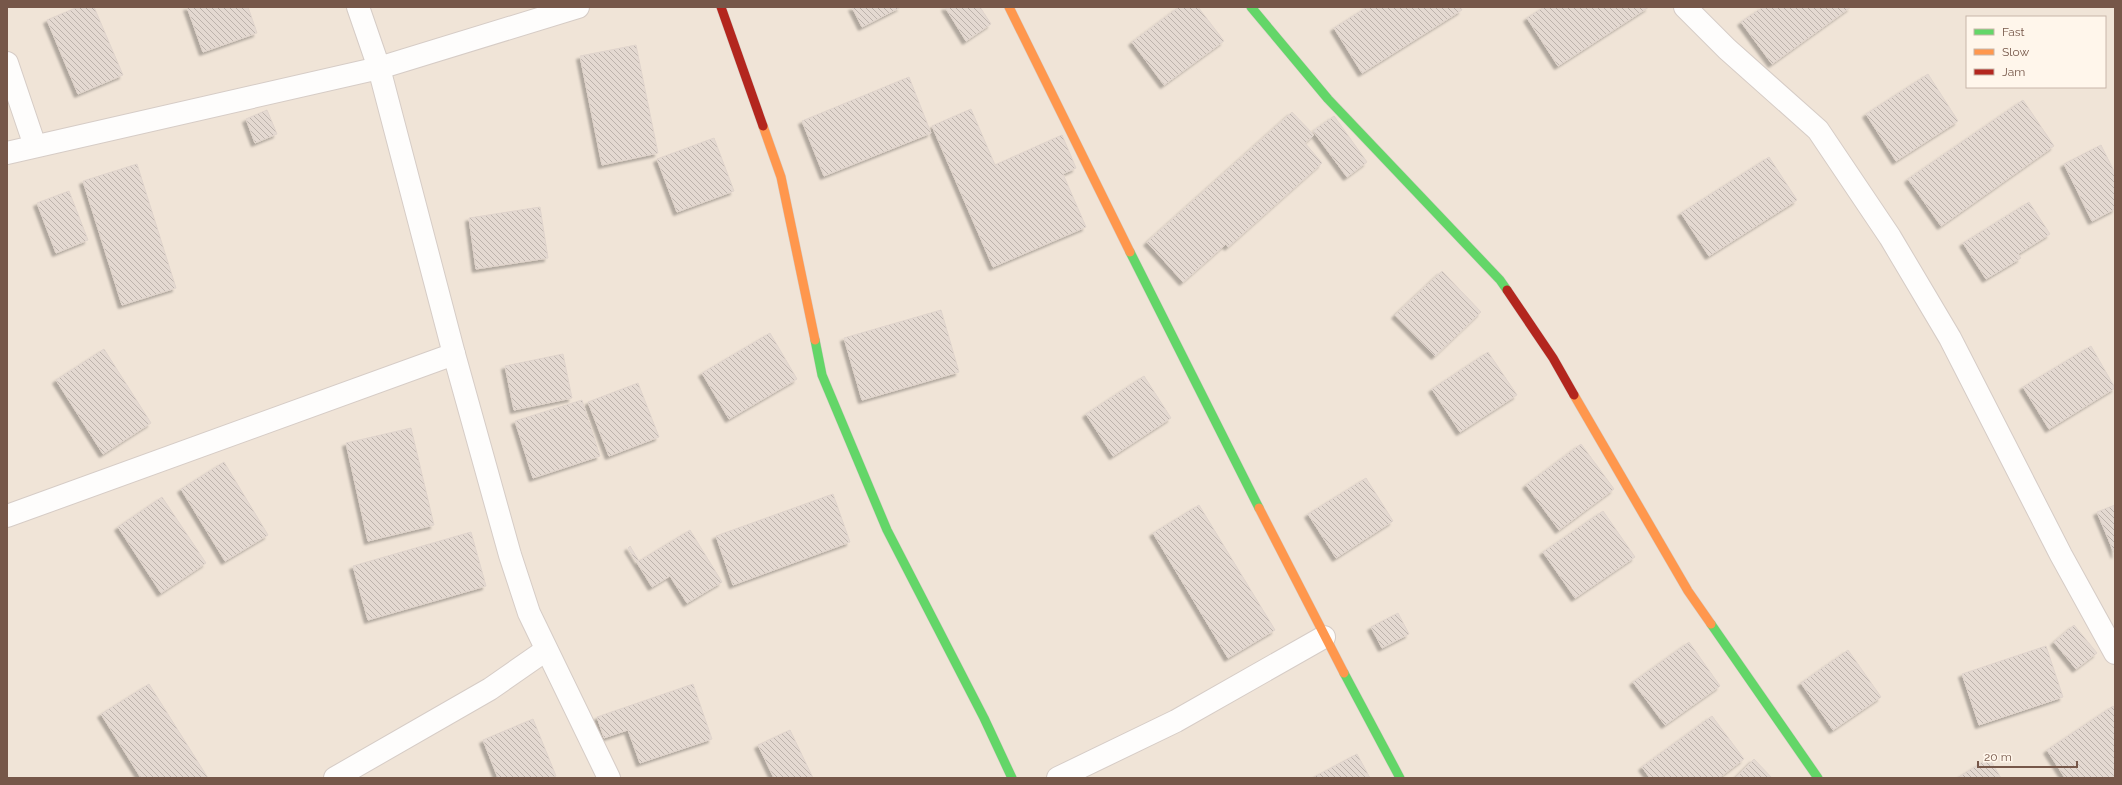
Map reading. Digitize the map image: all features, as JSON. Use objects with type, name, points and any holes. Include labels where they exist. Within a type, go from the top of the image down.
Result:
[{"type":"street","points":[[358,7],[379,68],[454,354],[510,555],[529,613],[609,778]]},
{"type":"street","points":[[7,153],[379,68],[578,7]]},
{"type":"street","points":[[721,7],[781,177],[805,285],[822,376],[887,530],[984,718],[1012,778]]},
{"type":"street","points":[[1009,7],[1121,237],[1324,637],[1400,778]]},
{"type":"street","points":[[1251,7],[1328,99],[1500,280],[1553,358],[1688,591],[1818,778]]},
{"type":"street","points":[[1686,7],[1727,49],[1818,130],[1890,237],[1950,338],[2061,555],[2115,653]]},
{"type":"street","points":[[7,63],[35,146]]},
{"type":"street","points":[[7,516],[454,354]]},
{"type":"street","points":[[1058,778],[1176,722],[1324,637]]},
{"type":"street","points":[[335,778],[490,689],[546,650]]},
{"type":"shaded area","points":[[7,7],[2115,7],[2115,778],[7,778]]},
{"type":"building","points":[[78,7],[94,7],[123,75],[78,94],[47,20]]},
{"type":"building","points":[[187,7],[248,7],[257,33],[203,52]]},
{"type":"building","points":[[852,7],[901,7],[862,27]]},
{"type":"building","points":[[945,7],[980,7],[991,24],[966,41]]},
{"type":"building","points":[[1179,7],[1198,7],[1224,41],[1164,85],[1132,42]]},
{"type":"building","points":[[1367,7],[1460,7],[1462,10],[1362,73],[1334,28]]},
{"type":"building","points":[[1544,7],[1649,7],[1558,66],[1527,18]]},
{"type":"building","points":[[1763,7],[1851,7],[1772,64],[1741,22]]},
{"type":"building","points":[[636,45],[658,153],[602,165],[580,56]]},
{"type":"building","points":[[1928,74],[1958,121],[1896,161],[1866,114]]},
{"type":"building","points":[[909,77],[931,133],[824,176],[802,121]]},
{"type":"building","points":[[2023,100],[2054,146],[1941,226],[1908,179]]},
{"type":"building","points":[[971,109],[995,165],[1062,135],[1076,168],[1063,174],[1086,227],[993,267],[932,126]]},
{"type":"building","points":[[267,110],[277,134],[255,143],[246,119]]},
{"type":"building","points":[[1292,112],[1314,135],[1305,143],[1322,163],[1228,247],[1226,244],[1183,282],[1147,242]]},
{"type":"building","points":[[1334,116],[1367,162],[1347,177],[1313,131]]},
{"type":"building","points":[[714,138],[734,191],[677,212],[657,159]]},
{"type":"building","points":[[2101,145],[2115,173],[2115,209],[2092,221],[2064,164]]},
{"type":"building","points":[[1769,157],[1797,200],[1709,256],[1681,213]]},
{"type":"building","points":[[137,164],[176,288],[122,305],[83,181]]},
{"type":"building","points":[[69,191],[88,240],[56,253],[37,203]]},
{"type":"building","points":[[2029,202],[2050,234],[2018,254],[2021,258],[1986,279],[1963,243]]},
{"type":"building","points":[[540,207],[548,258],[476,269],[469,218]]},
{"type":"building","points":[[1442,271],[1481,312],[1435,356],[1395,315]]},
{"type":"building","points":[[941,310],[959,372],[862,400],[844,338]]},
{"type":"building","points":[[770,333],[797,379],[729,419],[702,373]]},
{"type":"building","points":[[2091,346],[2115,388],[2049,429],[2023,387]]},
{"type":"building","points":[[104,349],[151,423],[103,454],[56,380]]},
{"type":"building","points":[[1488,352],[1517,395],[1460,432],[1432,389]]},
{"type":"building","points":[[563,354],[572,398],[514,410],[505,366]]},
{"type":"building","points":[[1144,376],[1171,418],[1113,456],[1086,414]]},
{"type":"building","points":[[638,383],[659,437],[609,456],[588,402]]},
{"type":"building","points":[[582,400],[600,456],[533,478],[515,421]]},
{"type":"building","points":[[411,428],[434,525],[368,541],[346,443]]},
{"type":"building","points":[[1581,444],[1614,489],[1559,530],[1526,485]]},
{"type":"building","points":[[224,462],[268,535],[225,561],[181,489]]},
{"type":"building","points":[[1366,478],[1393,521],[1336,558],[1308,514]]},
{"type":"building","points":[[833,494],[850,542],[733,585],[716,536]]},
{"type":"building","points":[[162,497],[206,563],[161,593],[118,527]]},
{"type":"building","points":[[1199,505],[1275,630],[1228,658],[1153,533]]},
{"type":"building","points":[[2115,505],[2115,555],[2097,512]]},
{"type":"building","points":[[1603,511],[1635,557],[1575,598],[1543,552]]},
{"type":"building","points":[[690,530],[722,582],[687,603],[670,576],[652,587],[628,548],[630,546],[639,561]]},
{"type":"building","points":[[471,532],[486,586],[368,620],[353,566]]},
{"type":"building","points":[[1398,613],[1409,634],[1382,648],[1371,627]]},
{"type":"building","points":[[2074,625],[2097,653],[2076,669],[2054,642]]},
{"type":"building","points":[[1689,642],[1720,686],[1665,725],[1633,682]]},
{"type":"building","points":[[2046,646],[2063,697],[1979,725],[1962,674]]},
{"type":"building","points":[[1848,650],[1881,697],[1833,730],[1801,683]]},
{"type":"building","points":[[149,684],[208,778],[141,778],[101,714]]},
{"type":"building","points":[[693,684],[712,739],[640,763],[628,730],[604,738],[597,717]]},
{"type":"building","points":[[2113,706],[2115,709],[2115,775],[2111,778],[2065,778],[2047,750]]},
{"type":"building","points":[[1712,716],[1744,759],[1719,778],[1650,778],[1642,767]]},
{"type":"building","points":[[533,719],[556,776],[552,778],[498,778],[483,740]]},
{"type":"building","points":[[790,730],[813,778],[774,778],[758,745]]},
{"type":"building","points":[[1357,754],[1370,778],[1312,778]]},
{"type":"building","points":[[1989,758],[2001,778],[1957,778]]},
{"type":"building","points":[[1754,759],[1772,778],[1735,778]]},
{"type":"traffic: fast","points":[[1251,7],[1328,99],[1500,280],[1507,290]]},
{"type":"traffic: fast","points":[[1130,252],[1259,508]]},
{"type":"traffic: fast","points":[[815,340],[822,375],[887,530],[984,718],[1012,778]]},
{"type":"traffic: fast","points":[[1711,624],[1818,778]]},
{"type":"traffic: fast","points":[[1344,673],[1400,778]]},
{"type":"traffic: slow","points":[[1009,7],[1130,252]]},
{"type":"traffic: slow","points":[[763,126],[781,177],[815,340]]},
{"type":"traffic: slow","points":[[1574,395],[1688,591],[1711,624]]},
{"type":"traffic: slow","points":[[1259,508],[1344,673]]},
{"type":"traffic: jam","points":[[721,7],[763,126]]},
{"type":"traffic: jam","points":[[1507,290],[1553,358],[1574,395]]}]
